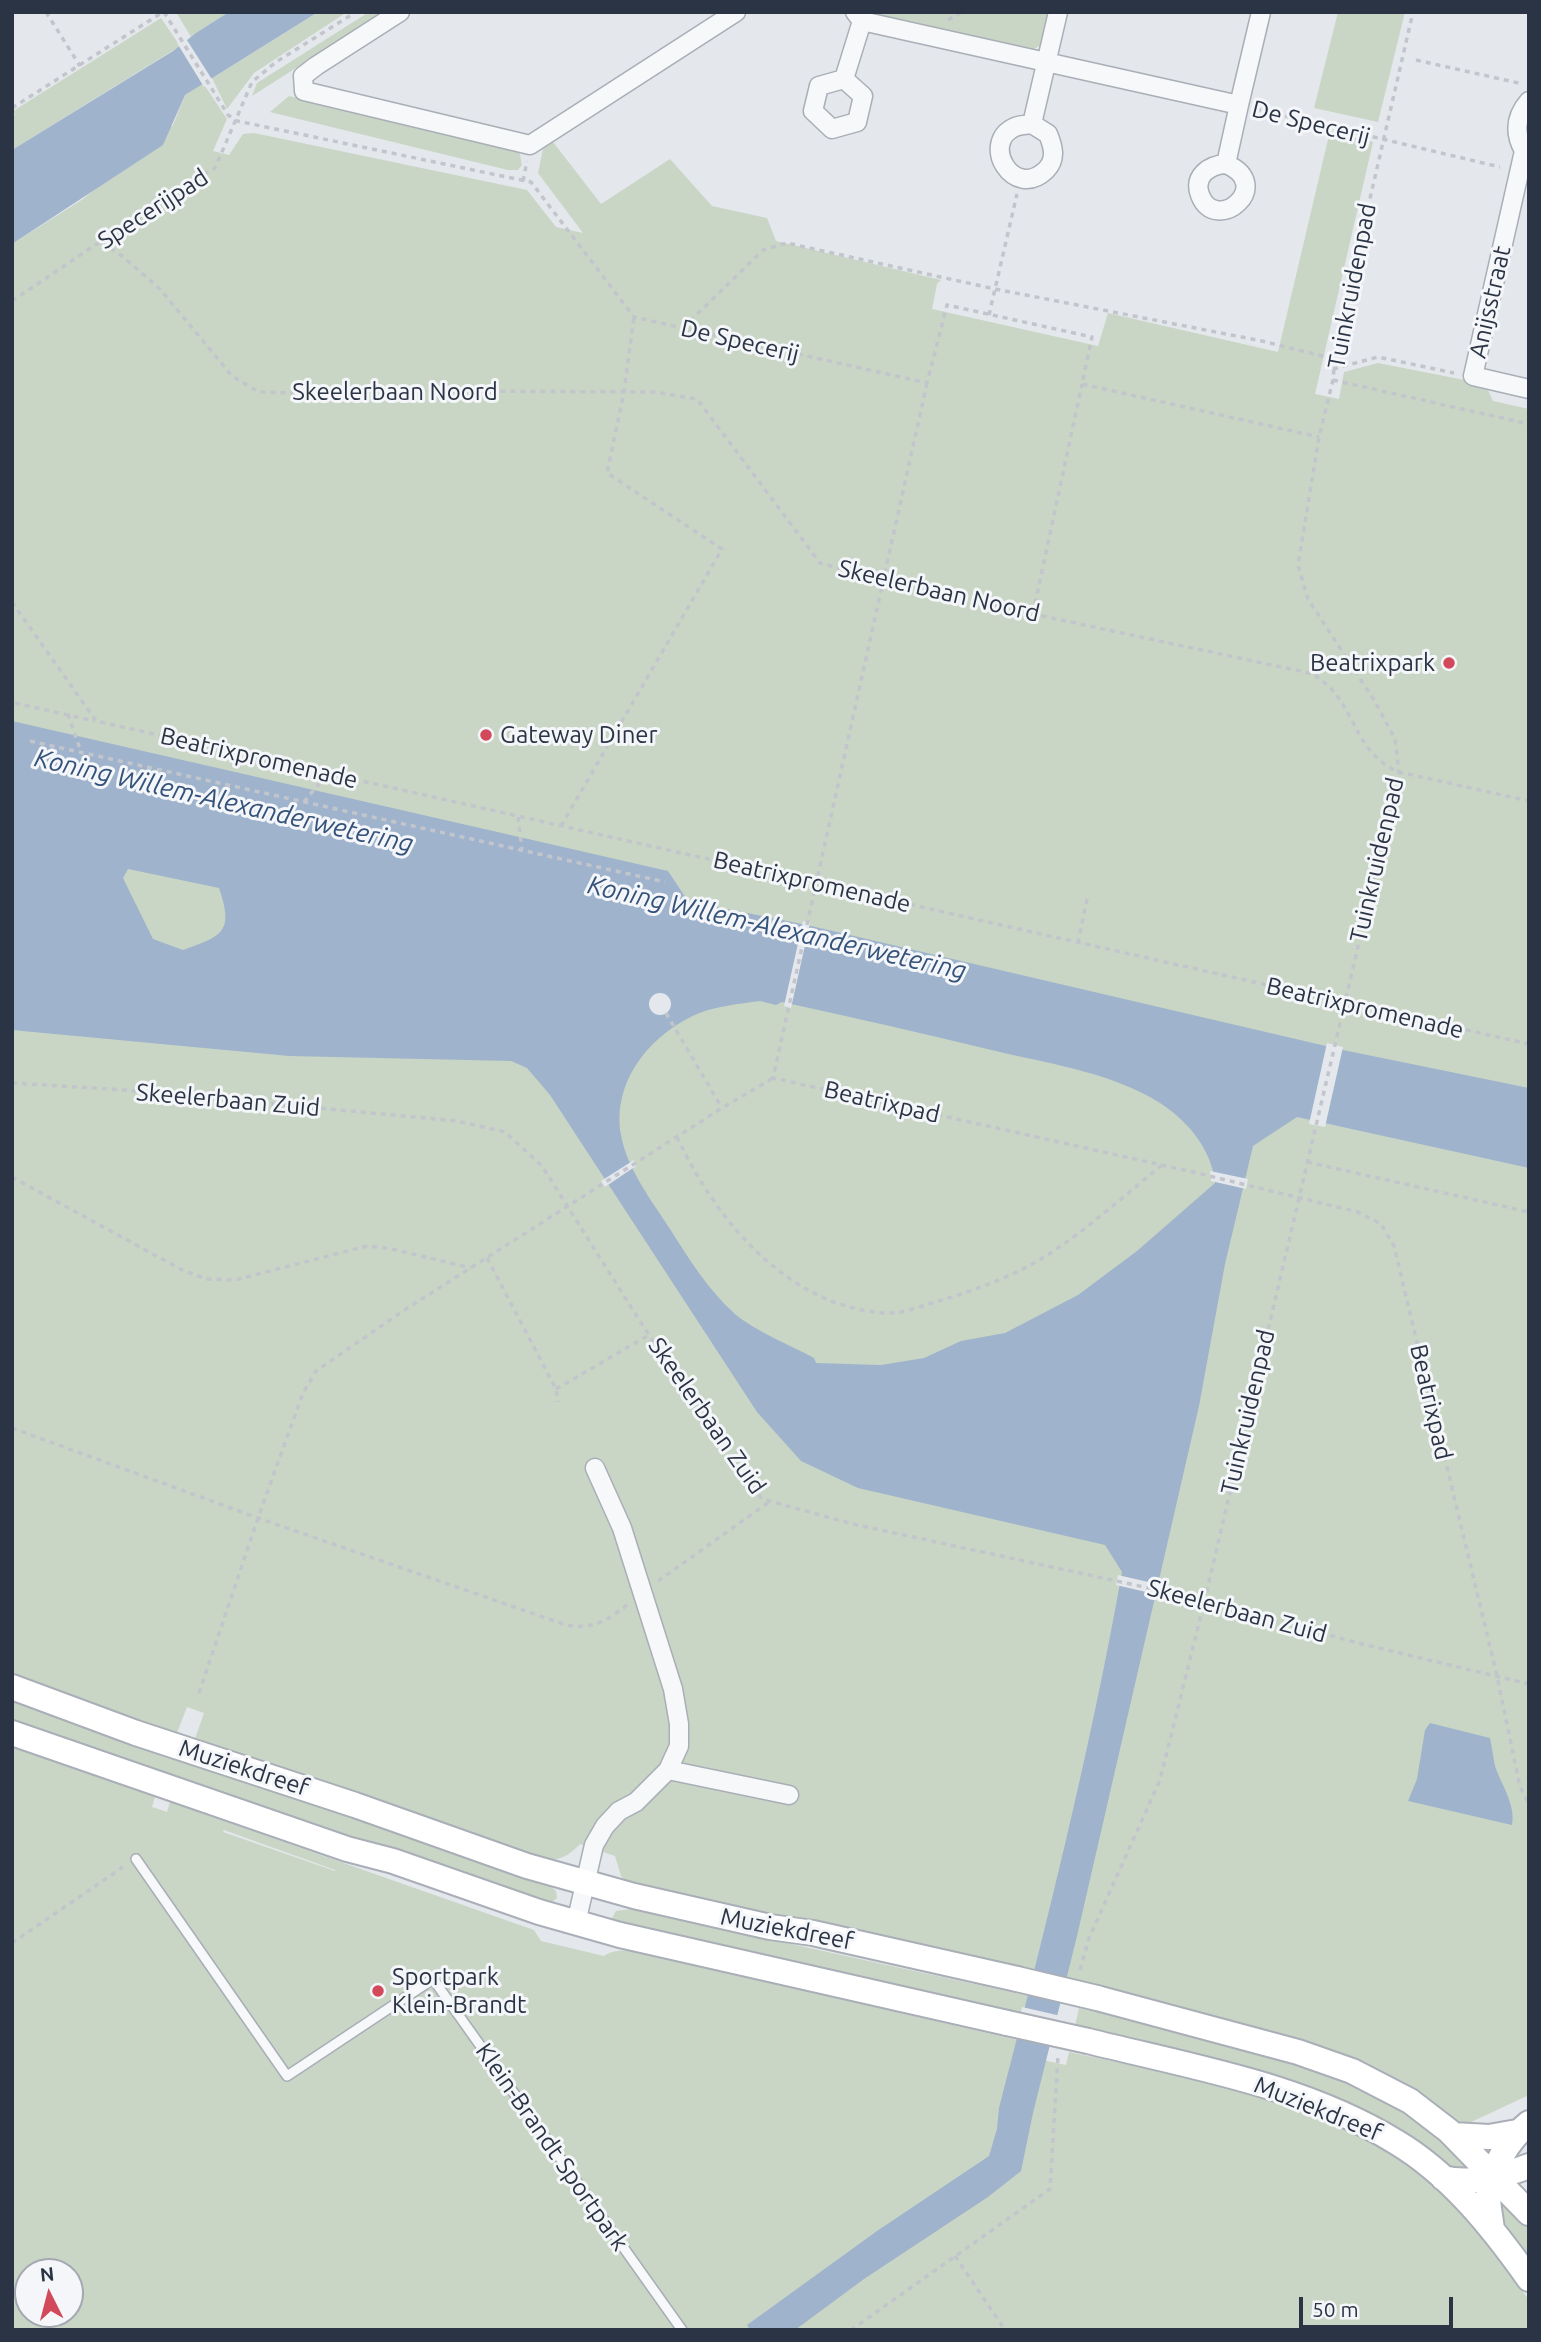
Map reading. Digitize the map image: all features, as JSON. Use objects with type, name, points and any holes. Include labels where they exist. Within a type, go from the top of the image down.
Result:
[{"type":"main road","name":"Muziekdreef","points":[[12,1687],[136,1733],[355,1805],[527,1866],[634,1896],[771,1927],[813,1933],[1097,1998],[1298,2052],[1352,2071],[1410,2101],[1453,2135],[1529,2213]]},
{"type":"main road","name":"Muziekdreef","points":[[12,1733],[347,1849],[393,1861],[504,1901],[576,1923],[1088,2041],[1257,2082],[1310,2101],[1359,2121],[1398,2143],[1443,2178],[1492,2230],[1529,2279]]},
{"type":"main road","points":[[1453,2135],[1489,2137],[1523,2127]]},
{"type":"main road","points":[[1492,2230],[1488,2195],[1493,2176],[1502,2156],[1523,2127]]},
{"type":"main road","points":[[1443,2178],[1465,2181],[1529,2166]]},
{"type":"street","points":[[401,12],[303,76],[304,91],[530,145],[736,12]]},
{"type":"street","points":[[1032,124],[1058,12]]},
{"type":"street","name":"De Specerij","points":[[1226,164],[1261,12]]},
{"type":"street","name":"De Specerij","points":[[844,79],[858,17],[1239,105]]},
{"type":"street","name":"Anijsstraat","points":[[1529,101],[1521,110],[1517,121],[1517,132],[1524,151],[1524,172],[1473,376],[1529,389]]},
{"type":"street","points":[[1032,124],[1048,134],[1054,151],[1049,168],[1037,177],[1021,178],[1008,172],[1000,158],[1001,141],[1014,127],[1032,124]]},
{"type":"street","points":[[576,1923],[594,1845],[619,1811],[636,1802],[668,1770],[678,1746],[679,1724],[673,1689],[622,1528],[595,1468]]},
{"type":"street","points":[[668,1770],[789,1795]]},
{"type":"lane","name":"Klein-Brandt Sportpark","points":[[136,1859],[287,2076],[433,1979],[682,2330]]},
{"type":"path","points":[[46,12],[80,65]]},
{"type":"path","points":[[12,108],[164,12],[229,116],[237,121],[531,182],[634,317],[624,391],[607,473],[722,549],[561,826]]},
{"type":"path","name":"Specerijpad","points":[[12,301],[186,184],[215,168],[252,82],[276,62],[356,12]]},
{"type":"path","name":"Tuinkruidenpad","points":[[1204,1603],[1399,772],[1395,739],[1374,700],[1308,599],[1298,565],[1319,437],[1334,380],[1335,359],[1413,12]]},
{"type":"path","points":[[1416,60],[1529,85]]},
{"type":"path","name":"De Specerij","points":[[1239,105],[1524,172]]},
{"type":"path","points":[[989,315],[1021,178]]},
{"type":"path","name":"Skeelerbaan Noord","points":[[102,243],[121,255],[160,289],[232,376],[260,392],[326,394],[624,391],[655,392],[697,399],[820,563],[883,580],[1314,674],[1334,691],[1370,752],[1384,765],[1399,772],[1529,801]]},
{"type":"path","points":[[683,328],[763,250],[787,243],[995,289],[1262,341],[1335,359]]},
{"type":"path","points":[[200,1693],[303,1393],[316,1371],[343,1350],[773,1078],[927,383],[947,306],[1092,337],[1033,613]]},
{"type":"path","name":"De Specerij","points":[[634,317],[927,383]]},
{"type":"path","points":[[1333,369],[1378,356],[1473,376]]},
{"type":"path","points":[[1334,380],[1529,424]]},
{"type":"path","points":[[1082,384],[1319,437]]},
{"type":"path","points":[[12,602],[96,721]]},
{"type":"path","name":"Beatrixpromenade","points":[[15,703],[1529,1044]]},
{"type":"path","points":[[68,715],[82,752]]},
{"type":"path","points":[[30,741],[665,882]]},
{"type":"path","points":[[304,802],[327,774]]},
{"type":"path","points":[[518,817],[522,850]]},
{"type":"path","points":[[1078,943],[1087,899]]},
{"type":"path","points":[[666,1013],[722,1108]]},
{"type":"path","name":"Beatrixpad","points":[[773,1078],[1266,1189],[1358,1212],[1381,1224],[1394,1245],[1497,1676],[1520,1787],[1529,1804]]},
{"type":"path","name":"Skeelerbaan Zuid","points":[[12,1083],[125,1090],[457,1121],[505,1132],[542,1166],[649,1335],[743,1476],[762,1500],[853,1524],[1172,1593],[1529,1684]]},
{"type":"path","points":[[677,1137],[692,1170],[748,1245],[788,1277],[819,1297],[870,1311],[888,1313],[905,1311],[957,1296],[1015,1273],[1074,1237],[1162,1165]]},
{"type":"path","points":[[1307,1162],[1529,1212]]},
{"type":"path","points":[[12,1177],[182,1270],[206,1279],[235,1280],[366,1246],[388,1248],[471,1268]]},
{"type":"path","points":[[487,1258],[556,1389],[558,1402]]},
{"type":"path","points":[[556,1389],[649,1335]]},
{"type":"path","points":[[12,1427],[258,1518],[580,1628],[606,1621],[770,1502]]},
{"type":"path","points":[[12,1943],[136,1859]]},
{"type":"path","points":[[955,2256],[1005,2330]]},
{"type":"green space","points":[[176,12],[229,12],[191,37]]},
{"type":"green space","points":[[318,12],[347,12],[254,73],[227,109],[212,78]]},
{"type":"green space","points":[[369,12],[384,12],[252,96],[257,83]]},
{"type":"green space","points":[[867,12],[1050,12],[1043,44],[1032,50]]},
{"type":"green space","points":[[1338,12],[1405,12],[1378,122],[1314,108]]},
{"type":"green space","points":[[161,18],[180,46],[12,150],[12,117],[15,115],[13,111]]},
{"type":"green space","name":"Beatrixpark","points":[[203,83],[227,119],[213,151],[229,155],[243,134],[254,133],[527,190],[556,227],[583,233],[538,173],[543,149],[553,142],[601,204],[670,159],[712,206],[767,218],[776,241],[941,280],[937,284],[932,309],[1098,346],[1108,313],[1278,352],[1330,131],[1373,142],[1315,394],[1339,399],[1344,372],[1378,363],[1485,384],[1493,401],[1529,409],[1529,2095],[1467,2124],[1446,2118],[1409,2093],[630,1886],[621,1876],[615,1856],[580,1844],[557,1859],[529,1859],[195,1739],[204,1713],[187,1707],[175,1738],[12,1682],[12,244],[83,199],[173,125],[185,95]]},
{"type":"green space","points":[[289,96],[515,148],[519,150],[522,165],[518,170],[508,170],[270,112]]},
{"type":"green space","points":[[12,1699],[243,1781],[357,1814],[548,1884],[556,1891],[557,1898],[549,1904],[360,1844],[12,1727]]},
{"type":"green space","name":"Sportpark Klein-Brandt","points":[[12,1746],[155,1797],[152,1807],[167,1812],[170,1802],[534,1930],[541,1941],[604,1956],[620,1951],[650,1954],[1017,2040],[1014,2055],[1066,2065],[1069,2052],[1268,2094],[1331,2116],[1393,2154],[1449,2198],[1481,2235],[1529,2300],[1529,2330],[12,2330]],"holes":[[[224,1830],[335,1871],[223,1832]]]},
{"type":"green space","points":[[631,1909],[1029,1996],[1023,2018],[616,1928],[611,1920],[616,1911]]},
{"type":"green space","points":[[1079,2008],[1297,2058],[1343,2075],[1420,2118],[1477,2171],[1450,2169],[1366,2113],[1329,2094],[1074,2030]]},
{"type":"green space","points":[[1502,2198],[1512,2205],[1524,2220],[1529,2236],[1529,2268],[1506,2226]]},
{"type":"water","points":[[229,12],[318,12],[185,95],[163,145],[12,244],[12,150],[173,51]]},
{"type":"water","name":"Koning Willem-Alexanderwetering","points":[[12,721],[668,871],[688,901],[807,925],[1343,1050],[1529,1088],[1529,1168],[1297,1117],[1253,1146],[1225,1264],[1199,1406],[1021,2171],[988,2197],[864,2279],[795,2330],[750,2330],[747,2325],[877,2231],[989,2156],[1081,1774],[1122,1572],[1105,1545],[858,1488],[801,1461],[757,1412],[550,1095],[527,1068],[511,1061],[289,1056],[12,1030]],"holes":[[[128,869],[219,888],[225,914],[222,930],[208,941],[183,950],[153,939],[123,878]],[[760,1001],[776,1005],[782,1002],[1065,1066],[1124,1085],[1160,1103],[1180,1118],[1204,1148],[1215,1183],[1137,1251],[1078,1295],[1005,1333],[961,1341],[924,1358],[881,1365],[816,1363],[814,1358],[743,1320],[716,1295],[641,1184],[624,1148],[621,1135],[622,1096],[638,1062],[650,1047],[664,1034],[697,1014],[720,1007]]]},
{"type":"water","points":[[1430,1723],[1490,1738],[1495,1766],[1510,1802],[1512,1825],[1408,1801],[1417,1779],[1425,1730]]},
{"type":"pier","points":[[185,37],[213,81],[204,87],[177,43]]},
{"type":"pier","points":[[803,921],[810,923],[791,1008],[784,1006]]},
{"type":"pier","points":[[660,993],[668,996],[671,1004],[668,1012],[660,1015],[652,1012],[649,1004],[652,996]]},
{"type":"pier","points":[[1327,1043],[1343,1047],[1325,1127],[1309,1124]]},
{"type":"pier","points":[[634,1160],[636,1166],[605,1187],[601,1181]]},
{"type":"pier","points":[[1210,1171],[1248,1179],[1246,1189],[1211,1181]]},
{"type":"pier","points":[[1118,1575],[1161,1585],[1159,1595],[1116,1585]]},
{"type":"pier","points":[[1022,2007],[1061,2016],[1055,2043],[1015,2034]]},
{"type":"place","name":"Beatrixpark","points":[[1449,663]]},
{"type":"place","name":"Gateway Diner","points":[[486,735]]},
{"type":"place","name":"Sportpark Klein-Brandt","points":[[378,1991]]}]
